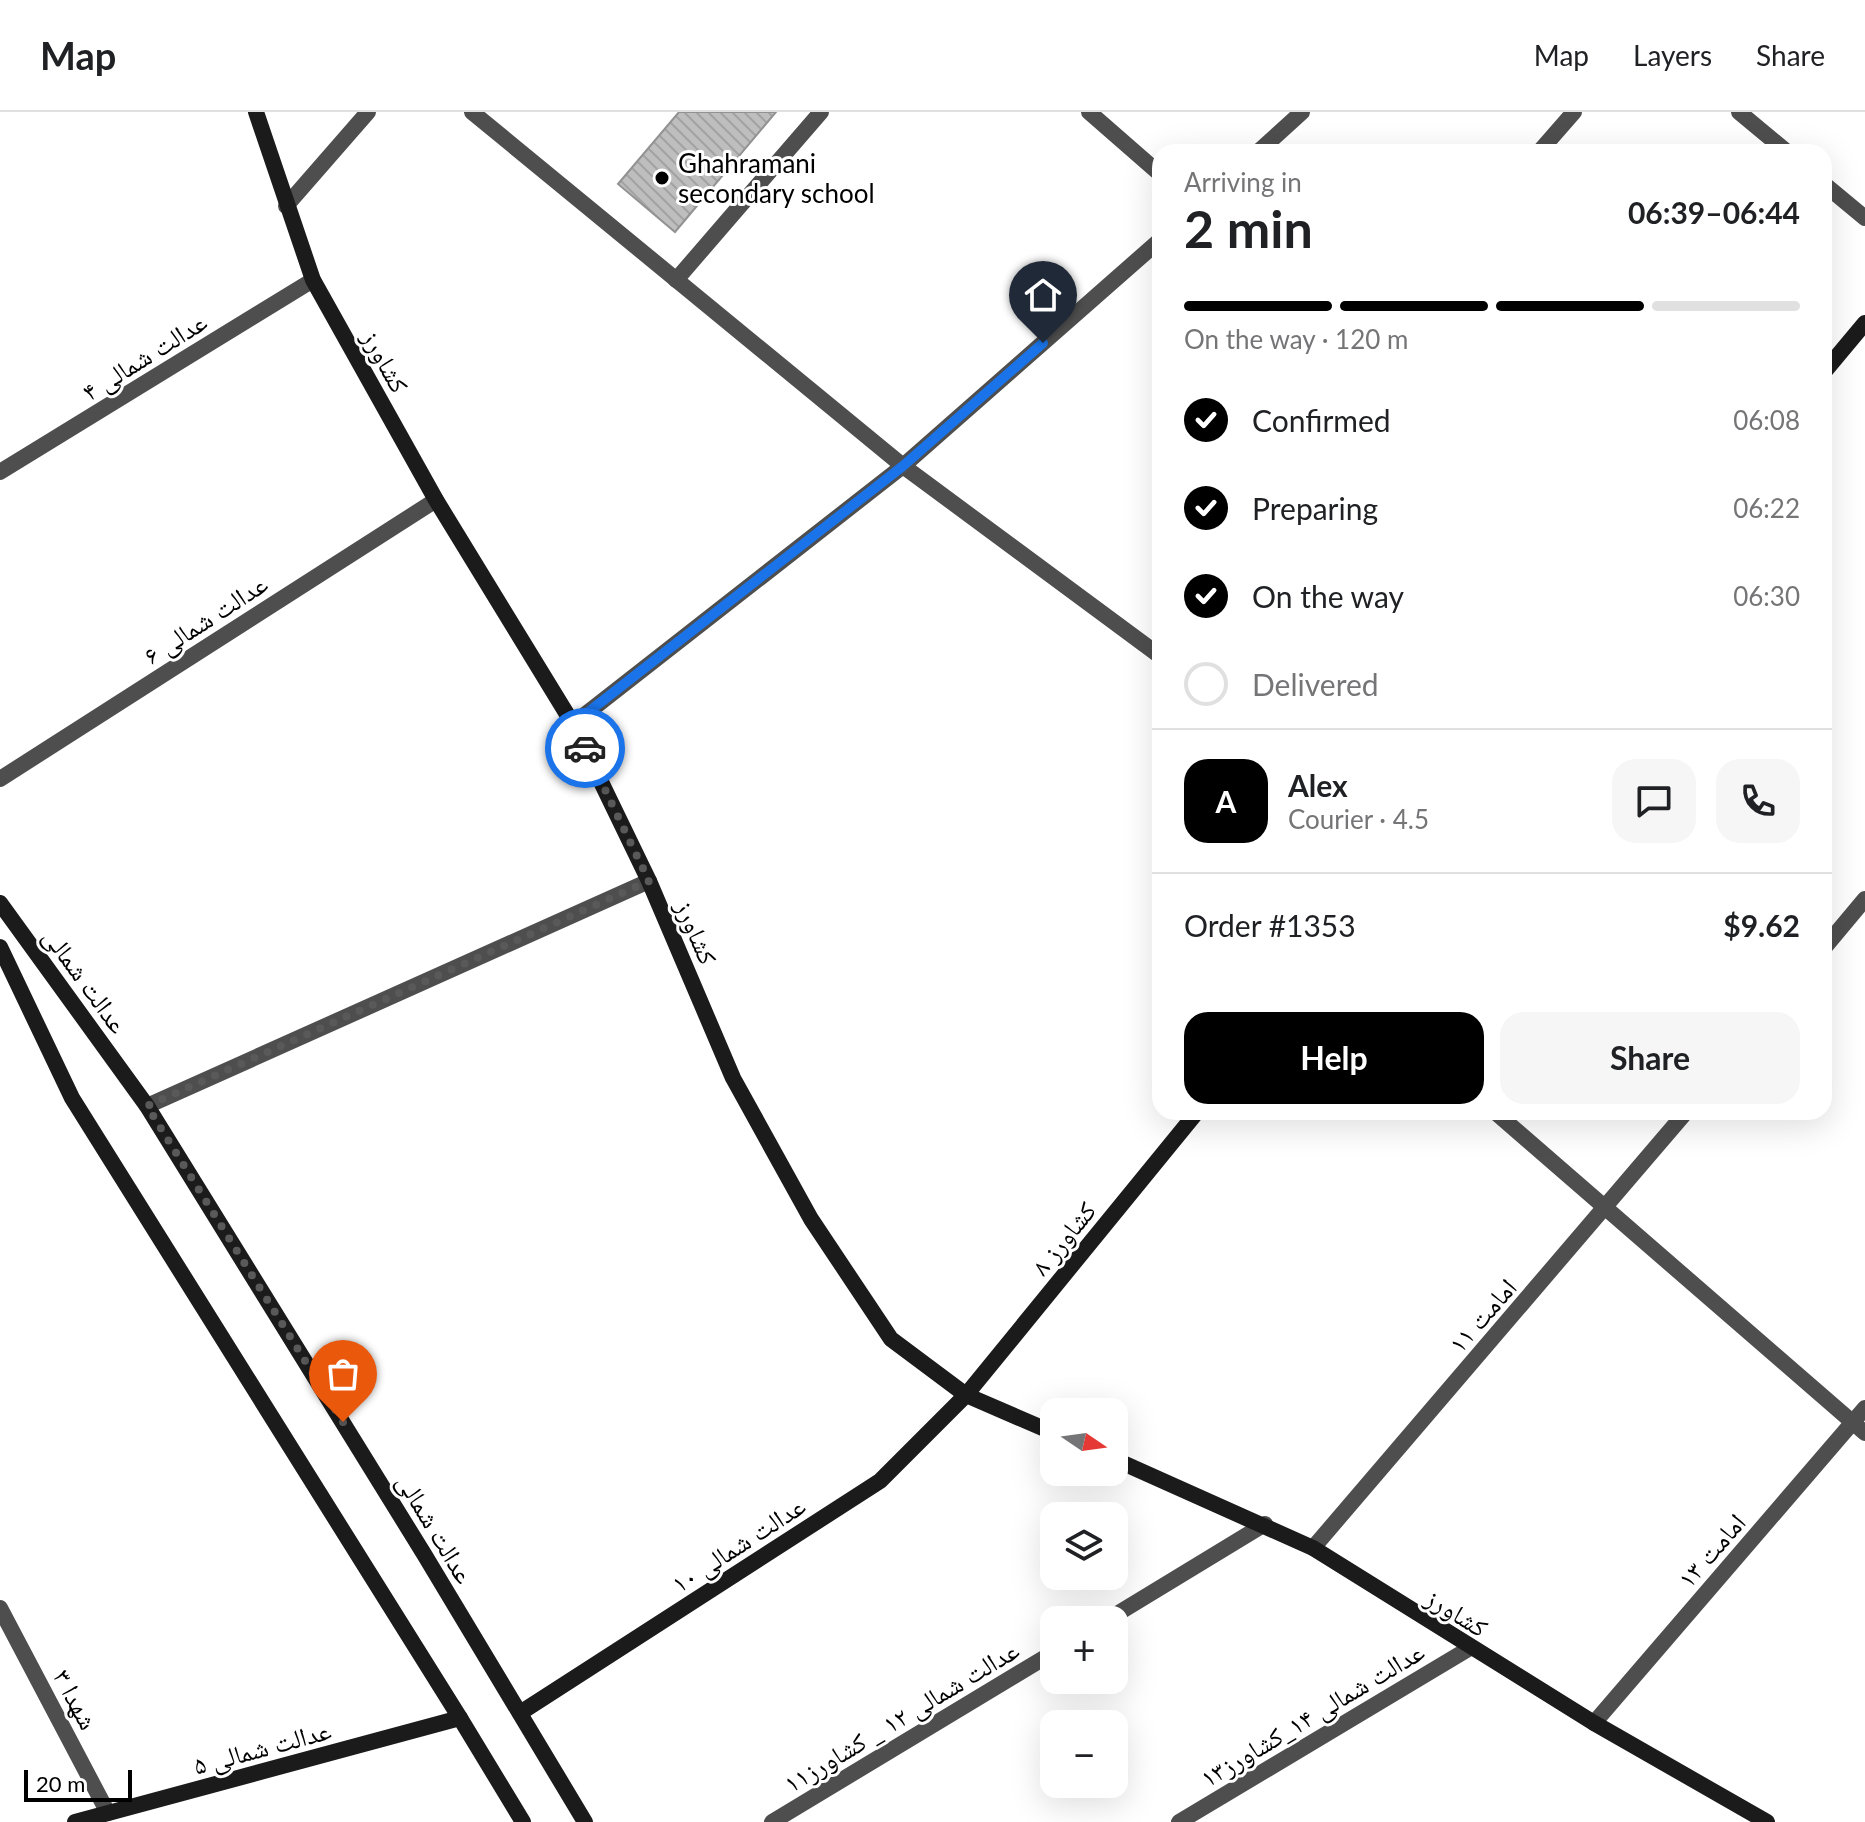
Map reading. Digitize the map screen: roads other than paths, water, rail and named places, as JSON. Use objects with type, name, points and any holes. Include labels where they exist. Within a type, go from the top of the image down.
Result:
[{"type":"street","name":"کشاورز","points":[[256,112],[313,280],[436,500],[573,724],[649,881],[733,1078],[811,1219],[891,1339],[966,1395],[1040,1427]]},
{"type":"street","points":[[286,206],[368,112]]},
{"type":"street","points":[[472,112],[903,466],[1152,650]]},
{"type":"street","points":[[676,280],[821,112]]},
{"type":"street","points":[[1089,112],[1152,167]]},
{"type":"street","points":[[1267,144],[1302,112]]},
{"type":"street","points":[[1546,144],[1574,112]]},
{"type":"street","points":[[1739,112],[1777,144]]},
{"type":"street","points":[[1832,191],[1865,218]]},
{"type":"street","points":[[573,724],[903,466],[1152,247]]},
{"type":"street","name":"عدالت شمالی ۴","points":[[0,472],[313,280]]},
{"type":"street","points":[[1832,362],[1865,323]]},
{"type":"street","name":"عدالت شمالی ۶","points":[[0,779],[436,500]]},
{"type":"street","points":[[147,1106],[649,881]]},
{"type":"street","points":[[1832,938],[1865,899]]},
{"type":"street","name":"عدالت شمالی","points":[[0,903],[147,1106],[585,1822]]},
{"type":"street","name":"عدالت شمالی","points":[[0,947],[72,1098],[523,1822]]},
{"type":"street","name":"کشاورز ۸","points":[[966,1395],[1190,1120]]},
{"type":"street","points":[[1504,1120],[1859,1427]]},
{"type":"street","name":"امامت ۱۱","points":[[1313,1548],[1679,1120]]},
{"type":"street","name":"عدالت شمالی ۱۰","points":[[520,1713],[880,1481],[966,1395]]},
{"type":"street","name":"امامت ۱۳","points":[[1594,1723],[1859,1427],[1865,1408]]},
{"type":"street","name":"کشاورز","points":[[1128,1465],[1313,1548],[1594,1723],[1767,1822]]},
{"type":"street","points":[[1128,1607],[1265,1524]]},
{"type":"street","name":"شهدا ۳","points":[[0,1608],[108,1813]]},
{"type":"street","name":"عدالت شمالی ۱۴_کشاورز۱۳","points":[[1179,1822],[1470,1648]]},
{"type":"street","name":"عدالت شمالی ۱۲ _ کشاورز۱۱","points":[[772,1822],[1040,1660]]},
{"type":"street","name":"عدالت شمالی ۵","points":[[75,1822],[460,1718]]},
{"type":"place","name":"Ghahramani secondary school","points":[[662,178]]}]
